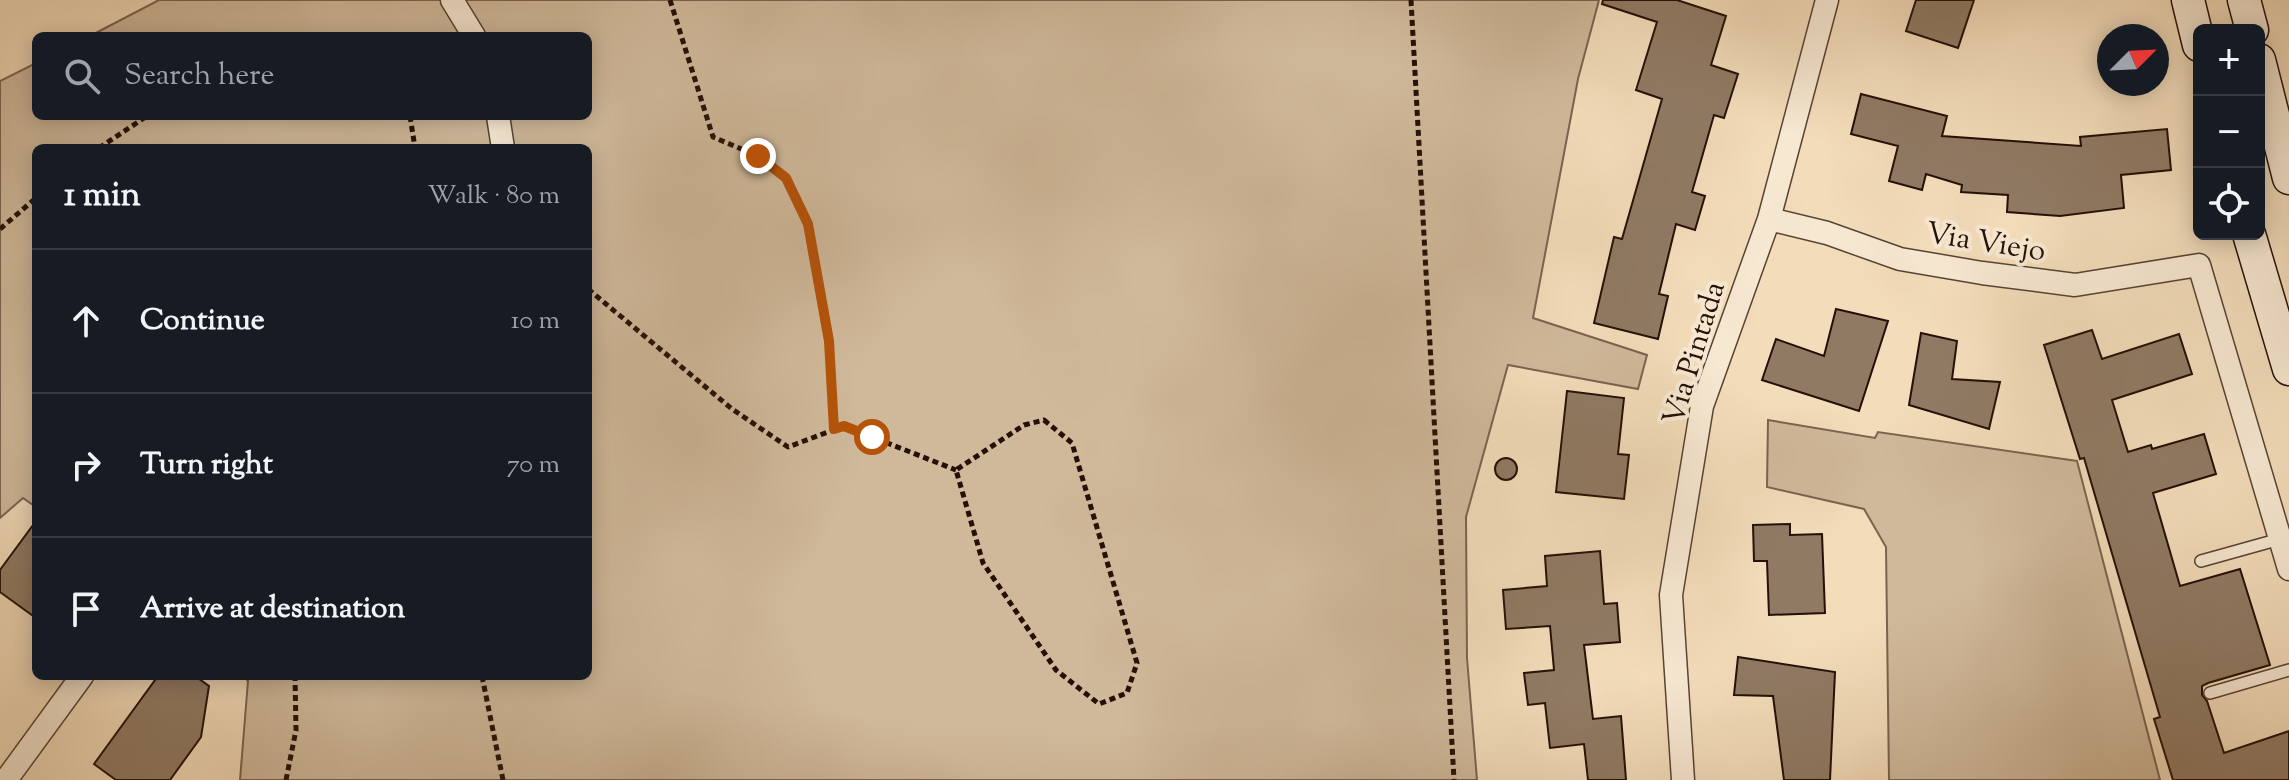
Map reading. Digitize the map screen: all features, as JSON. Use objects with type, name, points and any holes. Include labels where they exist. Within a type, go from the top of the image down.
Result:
[{"type":"main road","points":[[2188,0],[2194,24]]},
{"type":"main road","points":[[2244,0],[2250,24]]},
{"type":"main road","points":[[2265,84],[2289,178]]},
{"type":"main road","points":[[2251,240],[2289,369]]},
{"type":"street","points":[[452,0],[472,32]]},
{"type":"street","name":"Via Pintada","points":[[1683,780],[1671,595],[1702,406],[1769,219],[1827,0]]},
{"type":"street","points":[[499,120],[502,144]]},
{"type":"street","name":"Via Viejo","points":[[1769,219],[1827,233],[1900,259],[2075,285],[2199,265],[2280,539]]},
{"type":"street","points":[[2280,539],[2289,569]]},
{"type":"street","points":[[6,780],[79,680]]},
{"type":"lane","points":[[2201,561],[2280,539]]},
{"type":"lane","points":[[2210,693],[2289,670]]},
{"type":"path","points":[[670,0],[713,137],[758,156],[786,178],[808,224],[829,341],[834,429]]},
{"type":"path","points":[[1411,0],[1454,780]]},
{"type":"path","points":[[105,144],[141,120]]},
{"type":"path","points":[[411,120],[414,144]]},
{"type":"path","points":[[0,229],[32,201]]},
{"type":"path","points":[[592,292],[732,409],[788,447],[844,426],[956,470]]},
{"type":"path","points":[[1044,420],[1072,443],[1137,663],[1127,693],[1099,704],[1056,670],[983,563],[956,470],[1024,425],[1044,420]]},
{"type":"path","points":[[286,780],[296,730],[295,680]]},
{"type":"path","points":[[483,680],[503,780]]},
{"type":"shaded area","points":[[159,0],[1599,0],[1578,79],[1533,318],[1647,355],[1638,389],[1508,365],[1466,517],[1467,658],[1477,780],[240,780],[247,680],[592,680],[592,144],[32,144],[32,504],[23,498],[0,518],[0,81],[32,65],[32,120],[592,120],[592,32],[98,32]]},
{"type":"shaded area","points":[[1768,420],[1875,438],[1878,432],[2077,461],[2160,780],[1889,780],[1886,547],[1864,509],[1767,487]]},
{"type":"building","points":[[1603,0],[1677,0],[1726,16],[1711,65],[1738,74],[1724,118],[1714,115],[1692,192],[1705,196],[1695,230],[1676,224],[1659,294],[1668,296],[1658,339],[1594,323],[1614,237],[1622,239],[1662,99],[1636,90],[1657,22],[1602,4]]},
{"type":"building","points":[[1916,0],[1974,0],[1958,48],[1906,31]]},
{"type":"building","points":[[1861,94],[1947,116],[1942,136],[2081,146],[2080,137],[2167,129],[2171,170],[2121,175],[2124,208],[2060,216],[2007,212],[2008,195],[1961,192],[1962,185],[1926,174],[1922,190],[1889,181],[1898,146],[1851,134]]},
{"type":"building","points":[[1836,309],[1888,321],[1859,411],[1762,380],[1776,339],[1824,356]]},
{"type":"building","points":[[2092,330],[2102,359],[2179,334],[2192,374],[2112,400],[2128,452],[2151,445],[2152,449],[2204,434],[2216,474],[2153,493],[2180,586],[2240,569],[2270,665],[2208,683],[2202,686],[2202,695],[2207,701],[2224,753],[2289,731],[2289,780],[2173,780],[2154,719],[2160,717],[2084,458],[2080,459],[2044,345]]},
{"type":"building","points":[[1921,333],[1957,341],[1952,379],[2000,382],[1989,429],[1909,405]]},
{"type":"building","points":[[1567,391],[1624,398],[1618,454],[1629,455],[1624,499],[1556,492]]},
{"type":"building","points":[[1506,458],[1514,461],[1517,469],[1514,477],[1506,480],[1498,477],[1495,469],[1498,461]]},
{"type":"building","points":[[1790,524],[1790,535],[1822,534],[1825,613],[1769,615],[1767,561],[1754,561],[1753,525]]},
{"type":"building","points":[[32,526],[32,615],[0,592],[0,570]]},
{"type":"building","points":[[1600,551],[1604,604],[1617,603],[1620,642],[1584,645],[1593,719],[1621,716],[1626,780],[1588,780],[1584,744],[1550,748],[1545,703],[1528,705],[1524,673],[1554,670],[1550,626],[1506,629],[1503,590],[1547,586],[1545,556]]},
{"type":"building","points":[[1738,657],[1835,672],[1830,780],[1784,780],[1773,696],[1734,695]]},
{"type":"building","points":[[155,680],[201,680],[209,686],[201,737],[170,780],[116,780],[94,764]]},
{"type":"route","points":[[758,156],[786,178],[808,224],[829,341],[834,429],[844,426],[872,437]]}]
